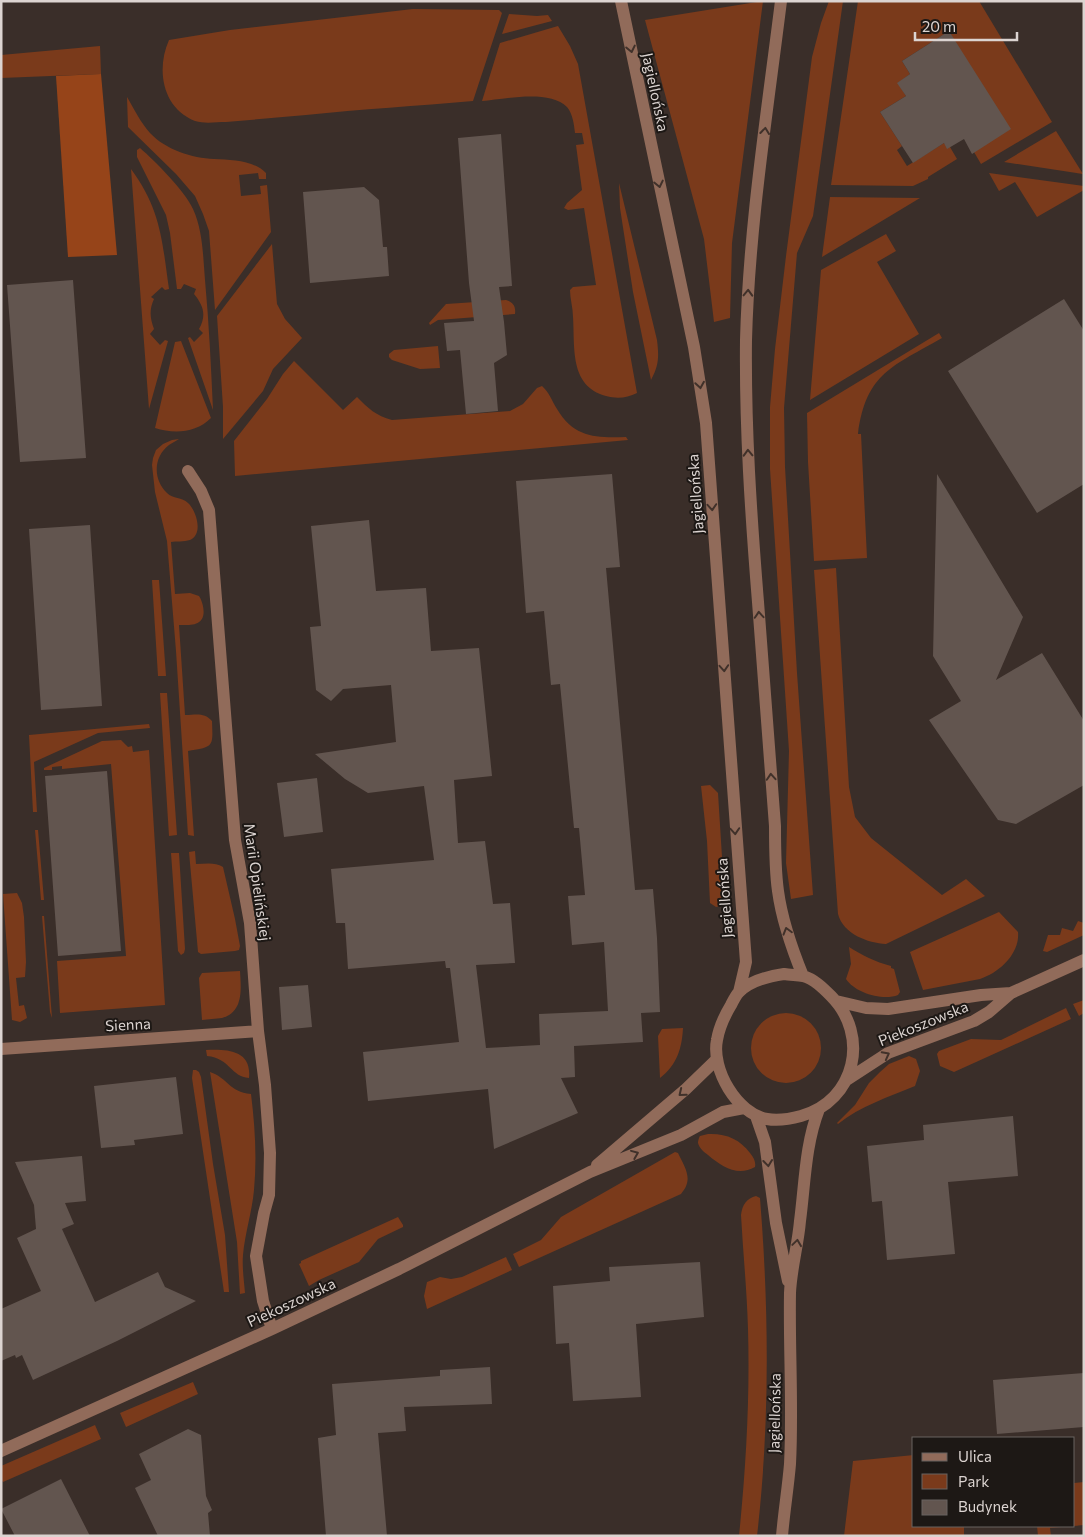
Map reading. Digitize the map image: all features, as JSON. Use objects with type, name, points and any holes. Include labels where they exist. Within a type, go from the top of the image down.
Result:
[{"type":"street","name":"Jagiellońska","points":[[621,1],[694,346],[706,423],[746,962],[739,992]]},
{"type":"street","points":[[781,1],[754,216],[748,282],[746,341],[747,422],[750,499],[775,826],[775,867],[781,909],[792,949],[803,976]]},
{"type":"street","name":"Marii Opielińskiej","points":[[188,471],[201,491],[209,510],[234,829],[250,924],[270,1153],[269,1195],[256,1256],[263,1301],[272,1329]]},
{"type":"street","name":"Piekoszowska","points":[[845,1081],[888,1053],[974,1020],[989,1012],[1011,993],[1084,960]]},
{"type":"street","points":[[784,974],[803,976],[826,990],[836,1000],[848,1020],[853,1039],[853,1058],[850,1070],[842,1088],[832,1100],[820,1109],[809,1114],[785,1119],[767,1119],[756,1116],[744,1108],[726,1084],[717,1059],[716,1040],[721,1026],[739,992],[755,982],[770,976],[784,974]]},
{"type":"street","name":"Piekoszowska","points":[[836,1000],[866,1008],[888,1009],[981,995],[1011,993]]},
{"type":"street","name":"Sienna","points":[[1,1049],[258,1031]]},
{"type":"street","name":"Piekoszowska","points":[[590,1172],[686,1090],[717,1059]]},
{"type":"street","name":"Piekoszowska","points":[[1,1451],[272,1329],[399,1269],[590,1172],[681,1135],[723,1112],[744,1108]]},
{"type":"street","name":"Jagiellońska","points":[[782,1536],[790,1464],[790,1291],[807,1154],[814,1123],[820,1109]]},
{"type":"street","name":"Jagiellońska","points":[[756,1116],[765,1142],[776,1223],[790,1291]]},
{"type":"green space","points":[[763,1],[732,243],[730,318],[714,322],[704,239],[645,20]]},
{"type":"green space","points":[[829,1],[843,1],[813,216],[797,253],[784,408],[785,467],[797,673],[813,895],[791,899],[786,863],[789,751],[770,469],[770,407],[786,256],[812,57]]},
{"type":"green space","points":[[858,1],[979,1],[1052,122],[981,164],[974,152],[949,31],[902,61],[910,74],[898,83],[906,96],[880,112],[902,146],[897,150],[907,166],[944,143],[950,147],[957,159],[928,177],[928,179],[913,186],[831,185]]},
{"type":"green space","points":[[413,9],[499,10],[502,13],[473,101],[207,123],[195,121],[184,115],[175,107],[165,87],[163,63],[169,40],[230,30]]},
{"type":"green space","points":[[509,14],[548,15],[552,21],[502,34]]},
{"type":"green space","points":[[558,26],[578,64],[637,393],[626,397],[610,397],[594,391],[580,375],[576,364],[570,290],[573,287],[596,285],[584,208],[568,210],[564,208],[582,190],[576,145],[584,144],[582,133],[575,133],[572,116],[567,107],[559,101],[550,98],[526,96],[482,101],[500,43]]},
{"type":"green space","points":[[100,46],[101,74],[1,78],[1,55]]},
{"type":"green space","points":[[127,97],[150,133],[171,148],[197,157],[249,163],[266,173],[266,179],[259,179],[258,173],[239,175],[241,196],[261,194],[260,186],[267,185],[271,232],[215,310],[209,231],[203,214],[195,196],[176,174],[128,127]]},
{"type":"green space","points":[[1056,131],[1083,174],[1004,162]]},
{"type":"green space","points":[[140,148],[177,185],[193,209],[199,226],[210,345],[213,410],[188,338],[190,337],[194,342],[203,333],[199,329],[203,319],[203,310],[194,294],[196,289],[184,284],[181,289],[177,289],[166,215],[137,157],[137,150]]},
{"type":"green space","points":[[131,169],[149,198],[159,226],[169,289],[165,290],[162,287],[151,297],[154,299],[151,314],[154,329],[150,334],[160,345],[165,340],[168,341],[149,409]]},
{"type":"green space","points":[[989,173],[1084,186],[1084,190],[1037,217],[1015,182],[999,191]]},
{"type":"green space","points":[[619,183],[657,340],[658,361],[651,380],[633,292],[620,208]]},
{"type":"green space","points":[[830,197],[920,198],[822,257]]},
{"type":"green space","points":[[886,234],[896,251],[877,262],[919,334],[810,400],[821,270]]},
{"type":"green space","points":[[272,244],[277,304],[285,319],[302,338],[273,369],[263,391],[223,439],[223,407],[217,316]]},
{"type":"green space","points":[[506,300],[514,305],[515,314],[438,320],[430,325],[429,323],[446,304]]},
{"type":"green space","points":[[939,333],[942,338],[896,364],[885,373],[875,384],[862,413],[858,434],[861,434],[867,558],[814,561],[807,413]]},
{"type":"green space","points":[[181,341],[211,418],[199,427],[184,431],[162,430],[155,428],[175,342]]},
{"type":"green space","points":[[438,346],[440,368],[420,369],[392,360],[389,357],[389,354],[394,350]]},
{"type":"green space","points":[[294,361],[343,410],[357,397],[377,414],[392,420],[510,411],[523,404],[537,388],[542,386],[564,419],[571,426],[587,434],[605,437],[626,437],[628,440],[235,476],[234,441]]},
{"type":"green space","points":[[179,439],[169,445],[160,456],[157,475],[162,488],[169,495],[183,500],[191,506],[196,516],[198,528],[197,533],[190,540],[171,542],[175,594],[190,593],[199,596],[204,609],[203,617],[199,622],[192,625],[179,625],[185,715],[203,715],[212,721],[212,741],[210,744],[207,747],[188,751],[194,836],[188,835],[167,541],[155,492],[152,465],[156,450],[163,444]]},
{"type":"green space","points":[[836,568],[849,787],[855,817],[871,838],[942,895],[966,879],[985,896],[886,944],[872,942],[857,936],[845,927],[838,914],[814,570]]},
{"type":"green space","points":[[152,580],[159,580],[166,676],[158,676]]},
{"type":"green space","points":[[160,693],[167,693],[177,835],[169,836]]},
{"type":"green space","points":[[149,724],[150,728],[98,733],[34,762],[37,812],[33,812],[29,735]]},
{"type":"green space","points":[[121,740],[128,747],[132,746],[133,752],[149,750],[165,1005],[60,1013],[57,961],[126,956],[111,764],[62,769],[62,766],[52,767],[52,770],[44,770],[44,768],[102,741]]},
{"type":"green space","points":[[710,785],[718,793],[725,905],[716,907],[710,903],[707,841],[701,786]]},
{"type":"green space","points":[[35,830],[38,830],[44,900],[41,900]]},
{"type":"green space","points":[[195,851],[196,864],[214,864],[223,867],[235,919],[240,946],[239,950],[201,954],[198,952],[189,852]]},
{"type":"green space","points":[[171,853],[179,853],[185,949],[181,955],[178,951]]},
{"type":"green space","points":[[17,893],[22,903],[24,917],[26,962],[25,977],[16,978],[19,1006],[24,1005],[27,1018],[20,1022],[12,1020],[3,894]]},
{"type":"green space","points":[[999,912],[1018,932],[1016,948],[1007,961],[994,972],[980,979],[923,990],[910,952]]},
{"type":"green space","points":[[42,916],[44,916],[52,1018],[50,1012]]},
{"type":"green space","points":[[1078,921],[1084,923],[1084,935],[1047,952],[1043,951],[1048,935],[1060,935],[1062,928],[1073,931]]},
{"type":"green space","points":[[849,947],[869,958],[891,966],[894,969],[900,992],[898,995],[892,997],[877,996],[862,992],[850,984],[846,979],[851,964]]},
{"type":"green space","points":[[240,971],[240,999],[234,1011],[222,1018],[202,1020],[199,978],[202,973]]},
{"type":"green space","points":[[1084,1000],[1084,1013],[1079,1016],[1073,1004]]},
{"type":"green space","points":[[1066,1008],[1071,1019],[954,1072],[940,1066],[937,1054],[939,1051],[971,1039],[1001,1040]]},
{"type":"green space","points":[[779,1013],[793,1013],[806,1019],[815,1028],[821,1041],[819,1061],[811,1073],[793,1083],[779,1083],[766,1077],[757,1068],[751,1055],[751,1041],[757,1028],[766,1019]]},
{"type":"green space","points":[[683,1028],[678,1056],[671,1068],[660,1078],[658,1036],[662,1029]]},
{"type":"green space","points":[[206,1050],[222,1050],[236,1053],[246,1062],[249,1069],[249,1078],[238,1074],[221,1060],[207,1056]]},
{"type":"green space","points":[[909,1056],[916,1059],[920,1071],[915,1086],[865,1107],[837,1123],[855,1105],[869,1083],[880,1072],[889,1064]]},
{"type":"green space","points":[[193,1070],[199,1072],[201,1077],[225,1235],[229,1292],[224,1292],[192,1078]]},
{"type":"green space","points":[[210,1072],[238,1091],[251,1094],[254,1118],[255,1178],[243,1255],[245,1293],[240,1294],[237,1242]]},
{"type":"green space","points":[[708,1134],[726,1136],[742,1144],[754,1158],[755,1167],[749,1170],[736,1171],[719,1163],[704,1152],[698,1143],[700,1136]]},
{"type":"green space","points":[[675,1152],[678,1153],[688,1178],[685,1189],[681,1194],[519,1267],[513,1254],[541,1240],[561,1217]]},
{"type":"green space","points":[[756,1196],[760,1198],[765,1282],[767,1367],[764,1452],[757,1536],[739,1536],[748,1407],[747,1315],[741,1215],[742,1208],[746,1202]]},
{"type":"green space","points":[[398,1217],[403,1227],[378,1239],[359,1262],[309,1286],[299,1264],[301,1261]]},
{"type":"green space","points":[[506,1257],[512,1270],[427,1309],[424,1296],[427,1282],[440,1277],[451,1279],[462,1277]]},
{"type":"green space","points":[[193,1382],[198,1394],[126,1427],[120,1413]]},
{"type":"green space","points":[[95,1425],[101,1439],[3,1482],[1,1479],[1,1466]]},
{"type":"green space","points":[[912,1455],[912,1527],[964,1527],[964,1536],[844,1536],[853,1461]]},
{"type":"green space","points":[[1084,1482],[1084,1525],[1075,1526],[1075,1483]]},
{"type":"green space","points":[[1037,1527],[1062,1527],[1050,1528],[1051,1536],[1038,1536]]},
{"type":"shaded area","points":[[101,74],[117,255],[68,257],[56,76]]},
{"type":"building","points":[[949,31],[1011,129],[972,154],[964,139],[947,149],[944,143],[913,163],[880,112],[906,96],[897,83],[910,74],[902,61]]},
{"type":"building","points":[[501,134],[512,286],[499,287],[507,355],[494,363],[498,411],[466,414],[460,350],[447,351],[444,323],[474,321],[469,283],[458,138]]},
{"type":"building","points":[[364,187],[379,200],[383,247],[387,247],[389,276],[310,283],[303,192]]},
{"type":"building","points":[[73,280],[86,458],[20,462],[7,285]]},
{"type":"building","points":[[1064,299],[1084,331],[1084,484],[1037,513],[948,371]]},
{"type":"building","points":[[612,474],[620,567],[606,568],[635,890],[653,889],[660,1012],[641,1013],[643,1042],[574,1046],[575,1077],[561,1078],[578,1113],[494,1149],[488,1089],[368,1101],[363,1052],[459,1042],[450,968],[446,968],[445,961],[348,969],[345,923],[336,923],[331,869],[434,860],[424,786],[368,793],[345,779],[315,754],[396,742],[391,685],[343,689],[331,701],[316,690],[310,627],[321,626],[311,526],[369,520],[376,591],[426,588],[431,651],[479,648],[492,776],[454,780],[458,843],[485,841],[493,904],[510,903],[515,963],[476,965],[486,1048],[540,1045],[539,1014],[608,1011],[604,942],[572,945],[568,896],[585,895],[579,828],[574,828],[560,684],[551,685],[544,611],[526,613],[516,481]]},
{"type":"building","points":[[937,474],[1023,617],[996,680],[1042,653],[1084,721],[1084,785],[1016,824],[998,820],[929,720],[961,701],[933,656]]},
{"type":"building","points":[[90,525],[102,706],[41,710],[29,529]]},
{"type":"building","points":[[107,771],[121,951],[58,956],[45,776]]},
{"type":"building","points":[[317,778],[323,832],[284,837],[277,783]]},
{"type":"building","points":[[308,985],[312,1027],[282,1030],[279,987]]},
{"type":"building","points":[[176,1077],[183,1134],[134,1140],[135,1145],[101,1148],[94,1086]]},
{"type":"building","points":[[1013,1116],[1018,1176],[948,1182],[955,1254],[887,1260],[882,1201],[872,1202],[867,1146],[924,1140],[923,1125]]},
{"type":"building","points":[[82,1156],[86,1201],[65,1203],[74,1224],[62,1229],[95,1302],[158,1272],[165,1287],[196,1301],[117,1341],[33,1380],[22,1355],[16,1358],[15,1355],[1,1361],[1,1309],[41,1291],[17,1238],[36,1229],[34,1205],[15,1162]]},
{"type":"building","points":[[700,1262],[704,1317],[636,1324],[641,1397],[573,1401],[569,1343],[556,1344],[553,1286],[610,1281],[609,1267]]},
{"type":"building","points":[[490,1367],[492,1404],[404,1407],[406,1431],[378,1433],[387,1536],[326,1536],[318,1438],[336,1435],[332,1384],[440,1376],[440,1370]]},
{"type":"building","points":[[1084,1373],[1084,1427],[997,1434],[993,1380]]},
{"type":"building","points":[[188,1429],[201,1435],[206,1496],[212,1510],[208,1513],[210,1536],[158,1536],[135,1488],[151,1480],[139,1454]]},
{"type":"building","points":[[61,1479],[90,1536],[15,1536],[1,1509]]}]
